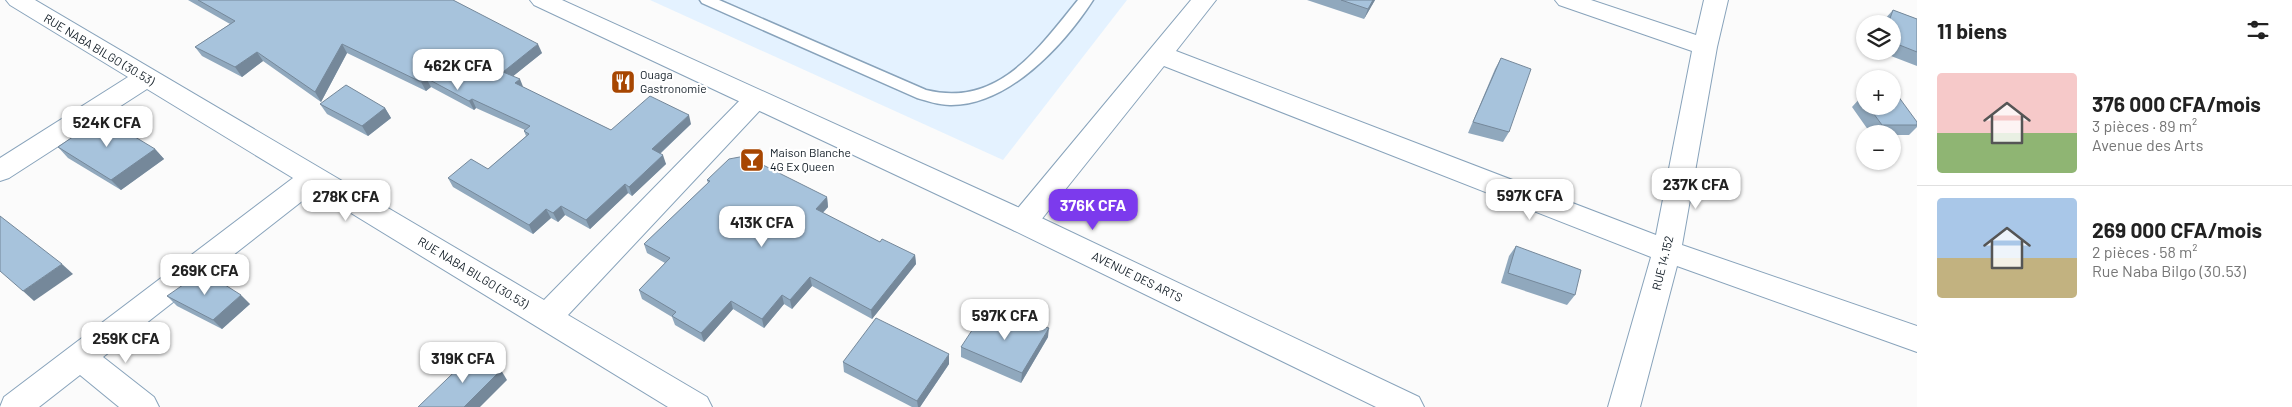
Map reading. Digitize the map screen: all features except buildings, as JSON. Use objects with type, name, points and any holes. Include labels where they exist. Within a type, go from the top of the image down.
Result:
[{"type":"street","name":"RUE NABA BILGO (30.53)","points":[[18,0],[145,78],[696,407]]},
{"type":"street","name":"AVENUE DES ARTS","points":[[542,0],[1024,222],[1408,407]]},
{"type":"street","points":[[1024,222],[1204,0]]},
{"type":"street","points":[[1567,0],[1705,47]]},
{"type":"street","name":"RUE 14.152","points":[[1624,407],[1667,251],[1705,47],[1716,0]]},
{"type":"street","points":[[1161,55],[1667,251],[1917,340]]},
{"type":"street","points":[[0,171],[145,78]]},
{"type":"street","points":[[547,317],[756,98]]},
{"type":"street","points":[[15,407],[313,178]]},
{"type":"street","points":[[80,358],[144,407]]},
{"type":"lane","points":[[707,0],[922,94],[951,100],[977,96],[1008,84],[1031,65],[1086,0]]},
{"type":"shaded area","points":[[650,0],[1127,0],[1003,160]]},
{"type":"place","name":"Ouaga Gastronomie","points":[[623,82]]},
{"type":"place","name":"Maison Blanche 4G Ex Queen","points":[[752,160]]}]
